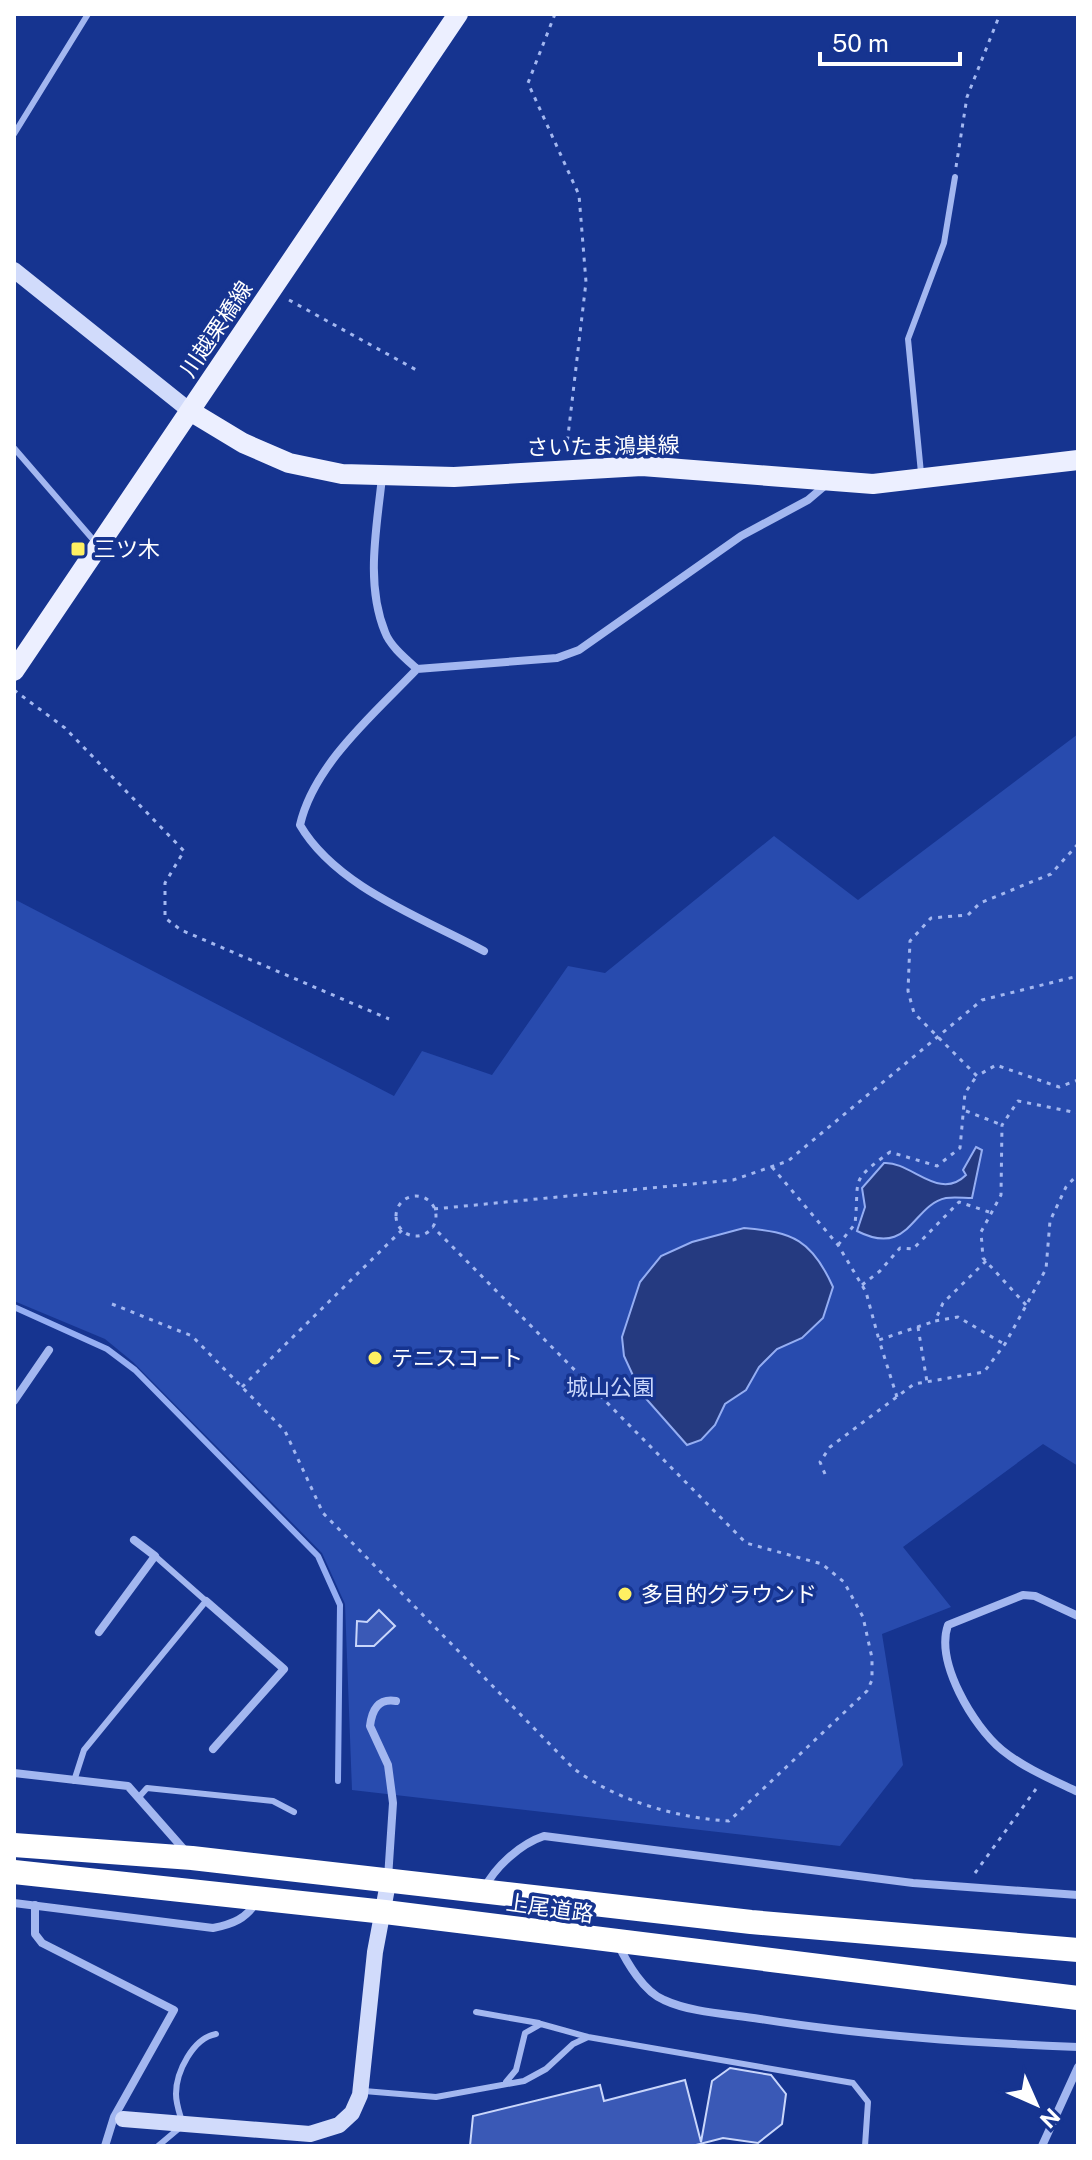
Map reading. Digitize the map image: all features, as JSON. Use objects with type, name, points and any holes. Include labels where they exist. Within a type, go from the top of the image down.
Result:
[{"type":"highway","name":"上尾道路","points":[[14,1845],[192,1858],[388,1883],[751,1922],[1078,1950]]},
{"type":"highway","name":"上尾道路","points":[[14,1872],[385,1912],[618,1944],[1078,1998]]},
{"type":"main road","name":"川越栗橋線","points":[[14,671],[458,14]]},
{"type":"main road","name":"さいたま鴻巣線","points":[[190,411],[243,443],[289,463],[342,474],[454,477],[565,468],[678,467],[829,483],[923,480],[1078,460]]},
{"type":"street","points":[[14,270],[190,411]]},
{"type":"street","points":[[382,476],[373,574],[378,605],[385,634],[417,669]]},
{"type":"street","points":[[484,951],[377,897],[310,842],[300,825],[305,803],[333,761],[417,669],[557,658],[579,650],[741,536],[808,500],[829,483]]},
{"type":"street","points":[[14,1401],[49,1350]]},
{"type":"street","points":[[99,1632],[155,1556],[134,1540]]},
{"type":"street","points":[[1078,1616],[1035,1596],[1023,1595],[948,1625],[943,1639],[951,1675],[990,1738],[1003,1751],[1078,1792]]},
{"type":"street","points":[[206,1601],[284,1669],[213,1749]]},
{"type":"street","points":[[123,2119],[321,2133],[346,2119],[357,2104],[375,1952],[385,1912],[393,1803],[388,1765],[370,1726],[375,1707],[383,1701],[396,1701]]},
{"type":"street","points":[[14,1773],[128,1786],[192,1858]]},
{"type":"street","points":[[482,1893],[492,1874],[534,1839],[544,1836],[970,1887],[1078,1895]]},
{"type":"street","points":[[14,1903],[213,1928],[230,1925],[248,1915],[257,1900]]},
{"type":"street","points":[[35,1905],[35,1934],[42,1943],[174,2010],[114,2117],[105,2146]]},
{"type":"street","points":[[618,1944],[630,1966],[655,1995],[684,2006],[811,2027],[897,2037],[1078,2047]]},
{"type":"street","points":[[1042,2146],[1078,2067]]},
{"type":"lane","points":[[14,134],[88,14]]},
{"type":"lane","points":[[923,480],[911,401],[908,339],[944,243],[955,177]]},
{"type":"lane","points":[[14,448],[99,546]]},
{"type":"lane","points":[[74,1781],[84,1750],[206,1601],[155,1556]]},
{"type":"lane","points":[[139,1797],[147,1788],[273,1801],[294,1812]]},
{"type":"lane","points":[[476,2012],[541,2024],[588,2037],[853,2083],[868,2102],[865,2146]]},
{"type":"lane","points":[[506,2082],[516,2070],[525,2033],[541,2024]]},
{"type":"lane","points":[[158,2146],[183,2125],[176,2095],[180,2072],[199,2042],[216,2034]]},
{"type":"lane","points":[[360,2091],[446,2096],[532,2078],[565,2049],[588,2037]]},
{"type":"path","points":[[555,14],[528,83],[579,195],[586,282],[565,468]]},
{"type":"path","points":[[955,177],[967,97],[1000,14]]},
{"type":"path","points":[[271,290],[420,372]]},
{"type":"path","points":[[14,690],[65,728],[184,851],[165,883],[165,918],[181,930],[389,1019]]},
{"type":"path","points":[[977,1076],[914,1013],[908,991],[910,941],[931,918],[968,915],[980,903],[1051,874],[1078,844]]},
{"type":"path","points":[[434,1209],[733,1180],[772,1167],[788,1161],[982,1000],[1078,976]]},
{"type":"path","points":[[838,1245],[855,1224],[854,1191],[863,1172],[890,1152],[937,1166],[960,1148],[966,1111],[965,1093],[977,1076],[996,1065],[1059,1087],[1078,1080]]},
{"type":"path","points":[[1026,1305],[986,1261],[981,1232],[1001,1195],[1002,1125],[1018,1101],[1078,1113]]},
{"type":"path","points":[[966,1111],[1002,1125]]},
{"type":"path","points":[[772,1167],[838,1245],[862,1285],[897,1397]]},
{"type":"path","points":[[825,1474],[820,1462],[830,1447],[914,1384],[984,1372],[1005,1344],[1046,1269],[1050,1221],[1066,1187],[1078,1174]]},
{"type":"path","points":[[112,1304],[192,1336],[285,1431],[323,1513],[573,1768],[616,1792],[685,1816],[729,1821],[867,1691],[872,1680],[872,1658],[863,1617],[844,1582],[822,1564],[746,1543],[433,1227],[434,1209],[424,1198],[416,1196],[402,1202],[396,1216],[402,1230],[416,1236],[433,1227]]},
{"type":"path","points":[[862,1285],[880,1271],[900,1248],[913,1249],[959,1202],[991,1213]]},
{"type":"path","points":[[242,1387],[402,1230]]},
{"type":"path","points":[[935,1321],[943,1303],[986,1261]]},
{"type":"path","points":[[879,1340],[935,1321],[958,1317],[1005,1344]]},
{"type":"path","points":[[918,1327],[927,1382]]},
{"type":"path","points":[[970,1887],[976,1869],[1046,1776]]},
{"type":"green space","name":"城山公園","points":[[1078,734],[1078,1466],[1043,1444],[903,1547],[951,1607],[882,1634],[903,1765],[840,1846],[352,1790],[345,1604],[322,1553],[133,1362],[105,1339],[14,1301],[14,899],[394,1096],[422,1051],[492,1075],[568,966],[605,973],[774,836],[858,900]]},
{"type":"shaded area","points":[[976,1147],[982,1150],[972,1198],[946,1198],[935,1203],[909,1227],[888,1238],[875,1238],[857,1231],[865,1207],[862,1188],[884,1163],[894,1164],[935,1183],[946,1184],[966,1175],[963,1170]]},
{"type":"shaded area","points":[[744,1228],[776,1232],[799,1241],[817,1259],[833,1287],[823,1318],[802,1338],[777,1349],[759,1367],[746,1390],[725,1404],[715,1425],[701,1440],[687,1445],[641,1393],[624,1356],[622,1337],[640,1282],[661,1256],[692,1242]]},
{"type":"building","points":[[379,1610],[395,1626],[374,1646],[356,1646],[357,1621],[367,1622]]},
{"type":"building","points":[[730,2068],[771,2075],[786,2094],[782,2124],[758,2143],[723,2138],[692,2146],[470,2146],[473,2116],[600,2085],[604,2101],[685,2080],[701,2142],[712,2081]]},
{"type":"waterway","points":[[14,1307],[107,1349],[135,1370],[318,1556],[340,1605],[338,1781]]},
{"type":"place","name":"三ツ木","points":[[78,549]]},
{"type":"place","name":"テニスコート","points":[[375,1358]]},
{"type":"place","name":"多目的グラウンド","points":[[625,1594]]}]
